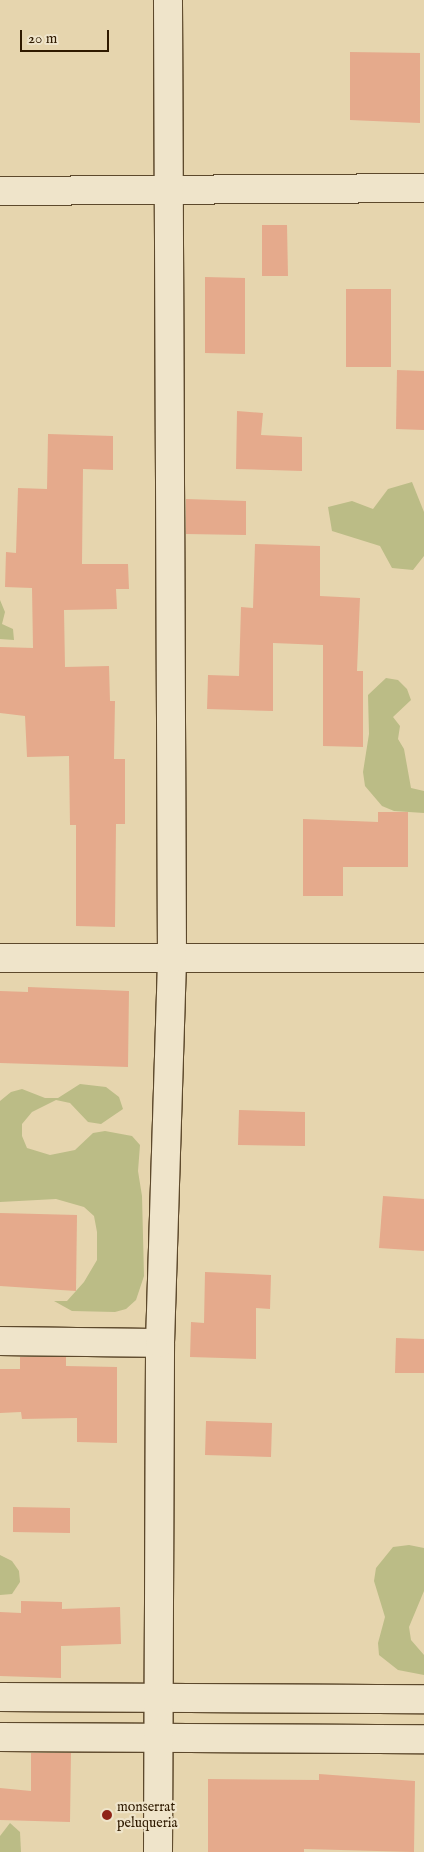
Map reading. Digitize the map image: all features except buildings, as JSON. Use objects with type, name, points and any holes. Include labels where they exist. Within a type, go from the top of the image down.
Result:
[{"type":"street","points":[[158,1852],[160,1344],[172,958],[167,190],[168,0]]},
{"type":"street","points":[[0,191],[424,188]]},
{"type":"street","points":[[0,958],[424,958]]},
{"type":"street","points":[[0,1341],[160,1344]]},
{"type":"street","points":[[0,1697],[424,1699]]},
{"type":"street","points":[[0,1737],[424,1739]]},
{"type":"green space","points":[[412,482],[424,512],[424,556],[413,570],[392,568],[380,546],[332,531],[328,507],[352,501],[373,509],[388,489]]},
{"type":"green space","points":[[0,600],[5,612],[2,624],[13,629],[14,640],[0,639]]},
{"type":"green space","points":[[386,678],[398,680],[407,689],[411,700],[393,717],[400,726],[398,739],[404,749],[411,788],[424,791],[424,813],[394,811],[382,806],[365,786],[363,772],[369,734],[368,695]]},
{"type":"green space","points":[[80,1084],[106,1087],[119,1097],[123,1109],[101,1124],[88,1122],[70,1103],[56,1100],[32,1112],[22,1124],[22,1136],[27,1148],[50,1155],[75,1150],[93,1133],[105,1131],[132,1136],[140,1145],[138,1171],[142,1196],[144,1276],[136,1300],[126,1309],[115,1312],[72,1311],[54,1301],[67,1301],[84,1282],[97,1260],[97,1232],[94,1216],[84,1207],[56,1199],[0,1202],[0,1101],[11,1092],[22,1089],[45,1098],[58,1098]]},
{"type":"green space","points":[[409,1545],[424,1548],[424,1591],[409,1627],[411,1640],[424,1655],[424,1675],[398,1670],[379,1655],[378,1643],[385,1617],[374,1581],[376,1568],[393,1547]]},
{"type":"green space","points":[[0,1555],[12,1561],[19,1571],[20,1582],[12,1594],[0,1595]]},
{"type":"green space","points":[[10,1823],[20,1832],[21,1852],[0,1852],[0,1836]]},
{"type":"place","name":"monserrat peluqueria","points":[[107,1815]]}]
